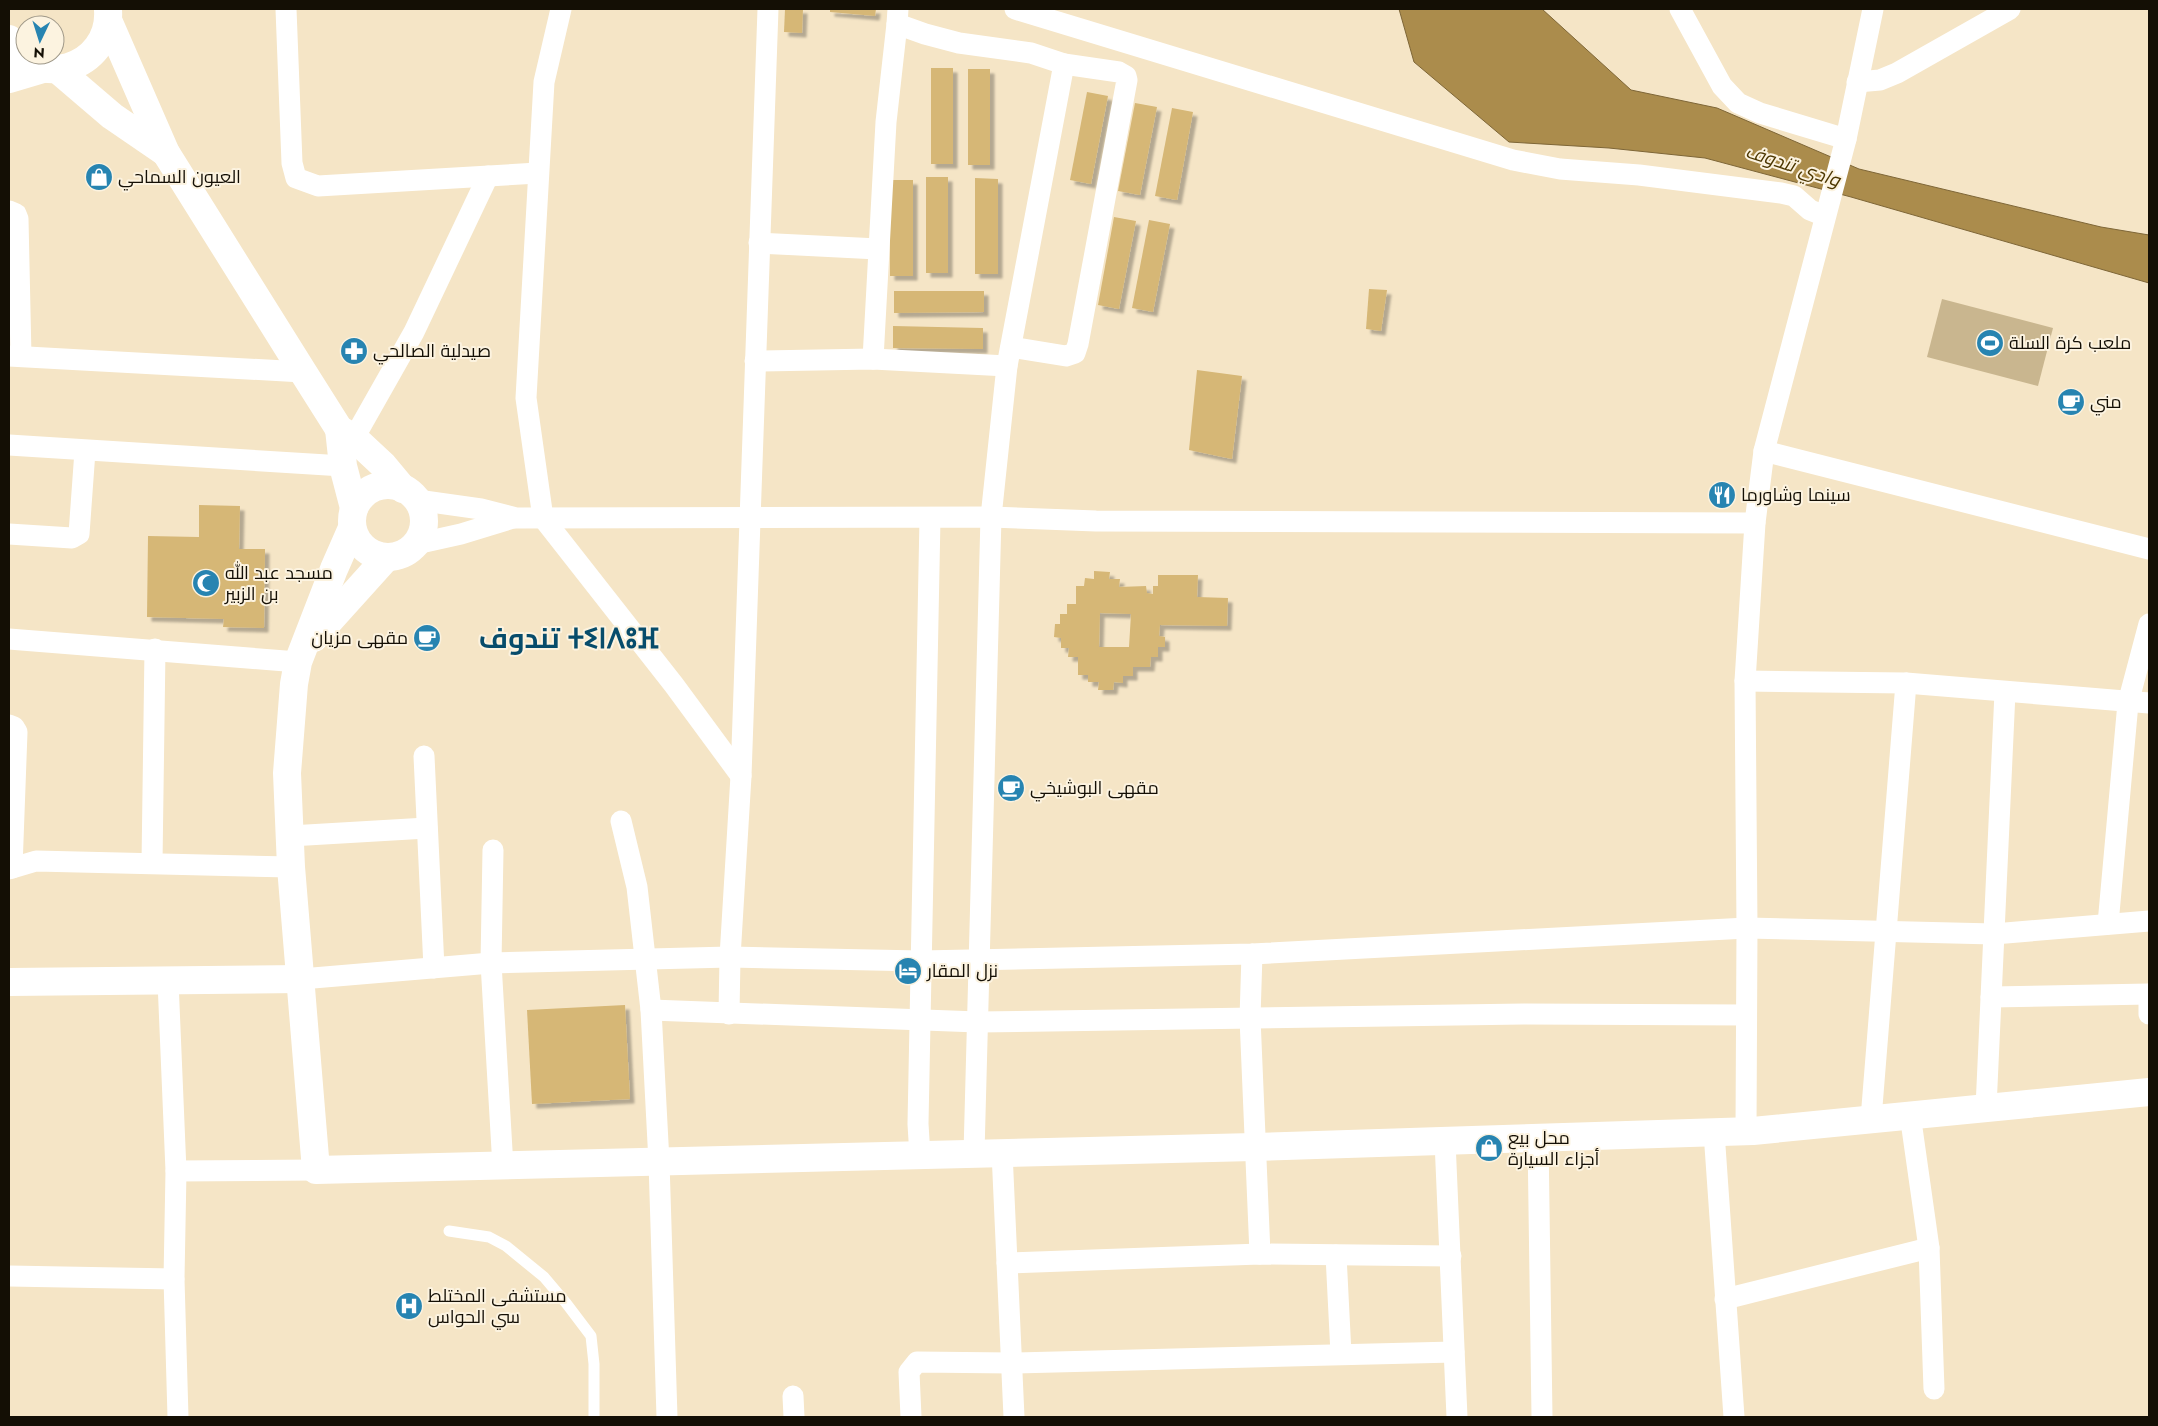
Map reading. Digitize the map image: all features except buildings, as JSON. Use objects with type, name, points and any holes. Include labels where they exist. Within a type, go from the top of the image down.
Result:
[{"type":"main road","points":[[9,79],[74,66],[88,58],[102,41],[108,12]]},
{"type":"main road","points":[[108,12],[166,153],[303,372],[346,433],[383,465],[422,510],[424,522],[422,533],[416,544],[403,554],[387,558],[373,554],[361,545],[342,466],[346,433]]},
{"type":"main road","points":[[9,39],[19,54],[31,63],[52,69],[112,116],[166,153]]},
{"type":"main road","points":[[410,494],[392,486],[380,486],[360,498],[300,656],[294,684],[287,773],[291,867],[316,1170],[1254,1147],[1746,1131],[2149,1092]]},
{"type":"main road","points":[[300,656],[387,558]]},
{"type":"main road","points":[[9,982],[301,979]]},
{"type":"street","points":[[286,9],[292,163],[296,178],[318,186],[538,173]]},
{"type":"street","points":[[561,9],[544,82],[526,398],[544,518],[674,685],[741,776]]},
{"type":"street","points":[[729,1014],[730,957],[741,776],[768,9]]},
{"type":"street","points":[[1015,9],[1513,160],[1560,169],[1639,175],[1781,193],[1794,196],[1810,210],[1825,216]]},
{"type":"street","points":[[1680,9],[1722,86],[1738,103],[1760,113],[1846,139]]},
{"type":"street","points":[[1746,1131],[1748,928],[1745,681],[1755,523],[1764,450],[1846,139],[1873,9]]},
{"type":"street","points":[[1857,82],[1880,80],[1897,73],[2010,9]]},
{"type":"street","points":[[755,361],[1066,356],[1075,353],[1127,80],[1126,76],[1119,72],[1064,64],[1031,53],[950,41],[925,34],[898,16],[886,122],[873,359]]},
{"type":"street","points":[[974,1153],[991,517],[1009,357],[1064,64]]},
{"type":"street","points":[[346,433],[414,332],[488,176]]},
{"type":"street","points":[[9,211],[16,214],[18,219],[15,356],[303,372]]},
{"type":"street","points":[[759,243],[878,249]]},
{"type":"street","points":[[9,445],[342,466]]},
{"type":"street","points":[[1764,450],[2149,549]]},
{"type":"street","points":[[9,534],[72,538],[79,534],[85,451]]},
{"type":"street","points":[[410,494],[516,518],[991,517],[1096,521],[1755,523]]},
{"type":"street","points":[[416,544],[461,534],[516,518]]},
{"type":"street","points":[[920,1156],[918,1124],[930,518]]},
{"type":"street","points":[[2108,924],[2128,703],[2149,624]]},
{"type":"street","points":[[9,639],[300,656]]},
{"type":"street","points":[[152,863],[155,649]]},
{"type":"street","points":[[1745,681],[1906,683],[2128,703],[2149,703]]},
{"type":"street","points":[[1871,1119],[1906,683]]},
{"type":"street","points":[[1986,1108],[2005,692]]},
{"type":"street","points":[[9,725],[14,727],[17,732],[10,869],[36,861],[291,867]]},
{"type":"street","points":[[424,756],[434,968]]},
{"type":"street","points":[[621,821],[637,887],[651,1010],[659,1162],[667,1417]]},
{"type":"street","points":[[290,836],[428,828]]},
{"type":"street","points":[[493,850],[491,963],[503,1166]]},
{"type":"street","points":[[301,979],[491,963],[646,958],[730,957],[921,961],[1252,954],[1748,928],[1994,934],[2149,921]]},
{"type":"street","points":[[1252,954],[1250,1018],[1260,1254]]},
{"type":"street","points":[[168,981],[176,1171],[174,1279],[178,1417]]},
{"type":"street","points":[[1991,997],[2149,1001]]},
{"type":"street","points":[[651,1010],[978,1022],[1524,1014],[1746,1015]]},
{"type":"street","points":[[1910,1114],[1929,1248],[1934,1389]]},
{"type":"street","points":[[1714,1132],[1734,1417]]},
{"type":"street","points":[[1538,1138],[1542,1417]]},
{"type":"street","points":[[1445,1141],[1457,1417]]},
{"type":"street","points":[[1002,1152],[1014,1417]]},
{"type":"street","points":[[176,1171],[316,1170]]},
{"type":"street","points":[[1725,1299],[1929,1248]]},
{"type":"street","points":[[1007,1263],[1260,1254],[1451,1256]]},
{"type":"street","points":[[1336,1255],[1341,1354]]},
{"type":"street","points":[[9,1276],[174,1279]]},
{"type":"street","points":[[910,1417],[909,1372],[916,1362],[1012,1363],[1454,1352]]},
{"type":"street","points":[[794,1396],[794,1417]]},
{"type":"lane","points":[[449,1231],[489,1237],[506,1246],[544,1277],[566,1303],[591,1336],[594,1364],[594,1417]]},
{"type":"shaded area","name":"ملعب كرة السلة","points":[[1942,299],[2053,328],[2038,386],[1927,357]]},
{"type":"water","name":"وادي تندوف","points":[[1399,9],[1542,9],[1631,90],[1717,108],[1859,169],[2101,227],[2149,235],[2149,283],[1851,197],[1705,158],[1609,148],[1509,142],[1414,62]]},
{"type":"place","name":"العيون السماحي","points":[[99,177]]},
{"type":"place","name":"ملعب كرة السلة","points":[[1990,343]]},
{"type":"place","name":"صيدلية الصالحي","points":[[354,351]]},
{"type":"place","name":"مني","points":[[2071,402]]},
{"type":"place","name":"سينما وشاورما","points":[[1722,495]]},
{"type":"place","name":"مسجد عبد الله بن الزبير","points":[[206,583]]},
{"type":"place","name":"مقهى مزيان","points":[[427,638]]},
{"type":"place","name":"مقهى البوشيخي","points":[[1011,788]]},
{"type":"place","name":"نزل المقار","points":[[908,971]]},
{"type":"place","name":"محل بيع أجزاء السيارة","points":[[1489,1148]]},
{"type":"place","name":"مستشفى المختلط سي الحواس","points":[[409,1306]]},
{"type":"district","name":"تندوف ⵜⵉⵏⴷⵓⴼ","points":[[569,638]]}]
